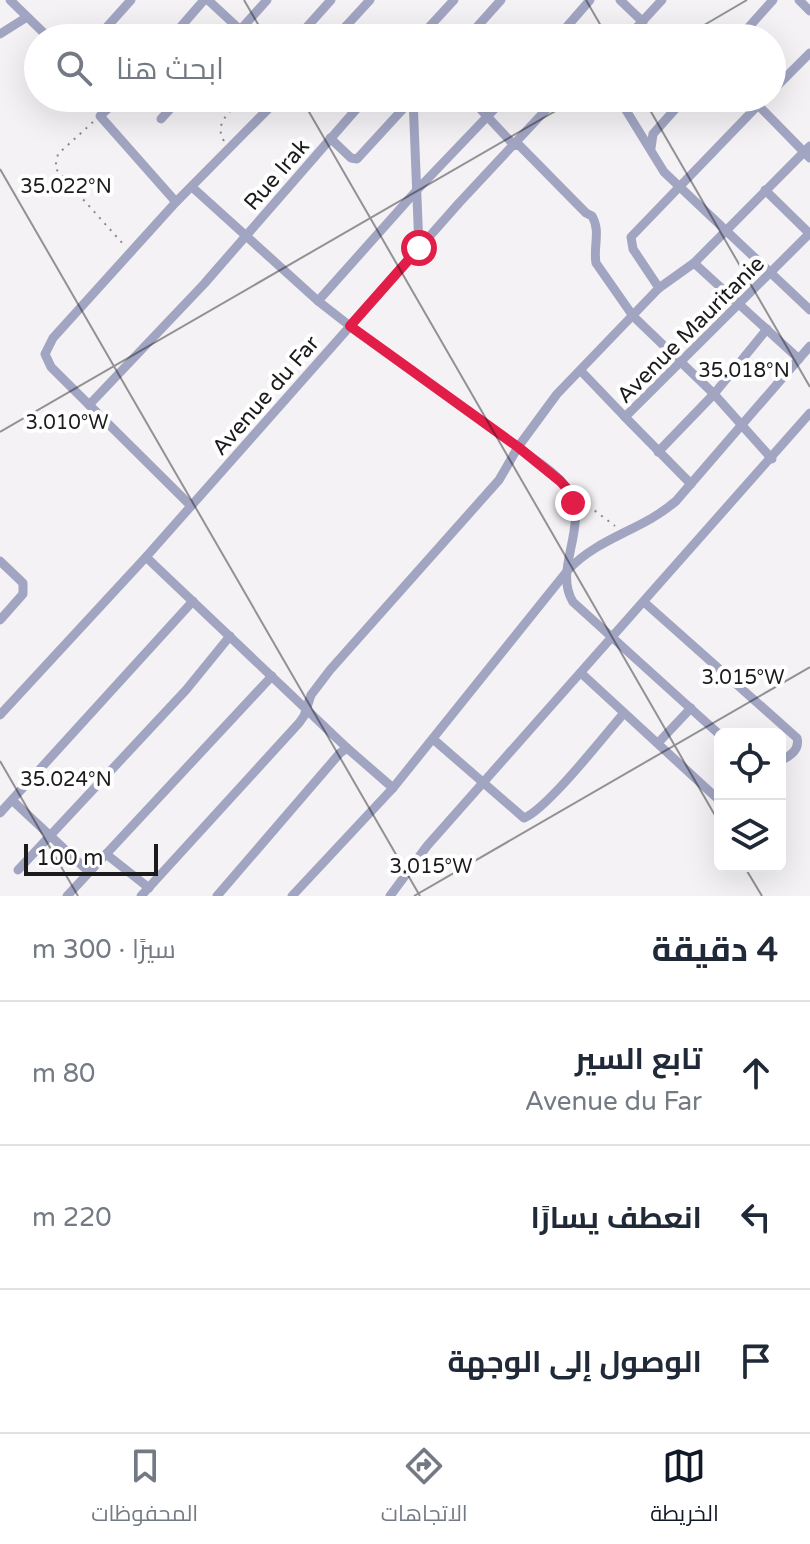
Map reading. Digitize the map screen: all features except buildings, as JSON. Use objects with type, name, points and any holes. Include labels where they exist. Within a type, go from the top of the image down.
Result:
[{"type":"street","points":[[10,0],[34,24]]},
{"type":"street","points":[[110,24],[131,0]]},
{"type":"street","points":[[184,24],[206,0],[234,24]]},
{"type":"street","points":[[245,24],[267,0]]},
{"type":"street","points":[[310,24],[331,0]]},
{"type":"street","points":[[348,24],[370,0]]},
{"type":"street","points":[[432,24],[454,0]]},
{"type":"street","points":[[480,24],[501,0]]},
{"type":"street","points":[[569,24],[590,0]]},
{"type":"street","points":[[620,0],[643,22],[662,0]]},
{"type":"street","points":[[752,24],[773,0]]},
{"type":"street","points":[[799,0],[810,11]]},
{"type":"street","points":[[0,34],[27,17]]},
{"type":"street","points":[[786,77],[810,53]]},
{"type":"street","points":[[103,112],[100,116],[176,202]]},
{"type":"street","points":[[161,119],[167,112]]},
{"type":"street","points":[[191,506],[47,361],[47,347],[176,202],[265,112]]},
{"type":"street","name":"Rue Irak","points":[[89,405],[246,237],[353,112]]},
{"type":"street","points":[[330,138],[351,158],[357,159],[401,112]]},
{"type":"street","points":[[414,112],[419,248]]},
{"type":"street","points":[[485,112],[487,119],[514,145],[520,146],[592,216],[598,230],[594,254],[596,263],[633,316],[714,394],[772,459]]},
{"type":"street","points":[[318,301],[417,190],[493,112]]},
{"type":"street","name":"Avenue du Far","points":[[0,715],[146,557],[419,248],[544,112]]},
{"type":"street","points":[[627,112],[664,172],[810,310]]},
{"type":"street","points":[[651,148],[653,134],[673,112]]},
{"type":"street","points":[[659,288],[633,249],[631,237],[752,112]]},
{"type":"street","points":[[106,854],[145,892],[272,755],[304,716],[311,695],[330,670],[499,480],[518,447],[557,394],[659,288],[694,263],[765,190],[808,152],[771,112]]},
{"type":"street","points":[[192,187],[350,326]]},
{"type":"street","points":[[765,190],[810,234]]},
{"type":"street","name":"Avenue Mauritanie","points":[[691,484],[625,417],[678,361],[810,234]]},
{"type":"street","points":[[694,263],[799,359]]},
{"type":"street","points":[[658,452],[714,394],[767,329]]},
{"type":"street","points":[[292,896],[393,788],[568,570],[591,548],[669,507],[810,346]]},
{"type":"street","points":[[581,371],[625,417]]},
{"type":"street","points":[[390,896],[427,846],[810,413]]},
{"type":"street","points":[[518,447],[570,492],[576,525],[566,588],[573,602],[714,729]]},
{"type":"street","points":[[146,557],[393,788]]},
{"type":"street","points":[[0,561],[23,583],[23,594],[0,620]]},
{"type":"street","points":[[0,813],[193,601]]},
{"type":"street","points":[[644,602],[786,728]]},
{"type":"street","points":[[18,870],[186,690],[230,636]]},
{"type":"street","points":[[581,673],[719,800]]},
{"type":"street","points":[[67,896],[272,676]]},
{"type":"street","points":[[658,743],[691,708]]},
{"type":"street","points":[[433,739],[524,818],[532,815],[624,713]]},
{"type":"street","points":[[786,728],[797,738],[798,745],[786,757]]},
{"type":"street","points":[[217,896],[347,748]]},
{"type":"street","points":[[13,801],[89,872]]},
{"type":"path","points":[[230,148],[222,139],[219,128],[232,112]]},
{"type":"path","points":[[100,116],[58,154],[55,168],[131,252]]},
{"type":"path","points":[[350,326],[518,447]]},
{"type":"path","points":[[570,492],[622,531]]},
{"type":"route","points":[[419,248],[350,326],[518,447],[560,481],[570,492],[573,503]]}]
